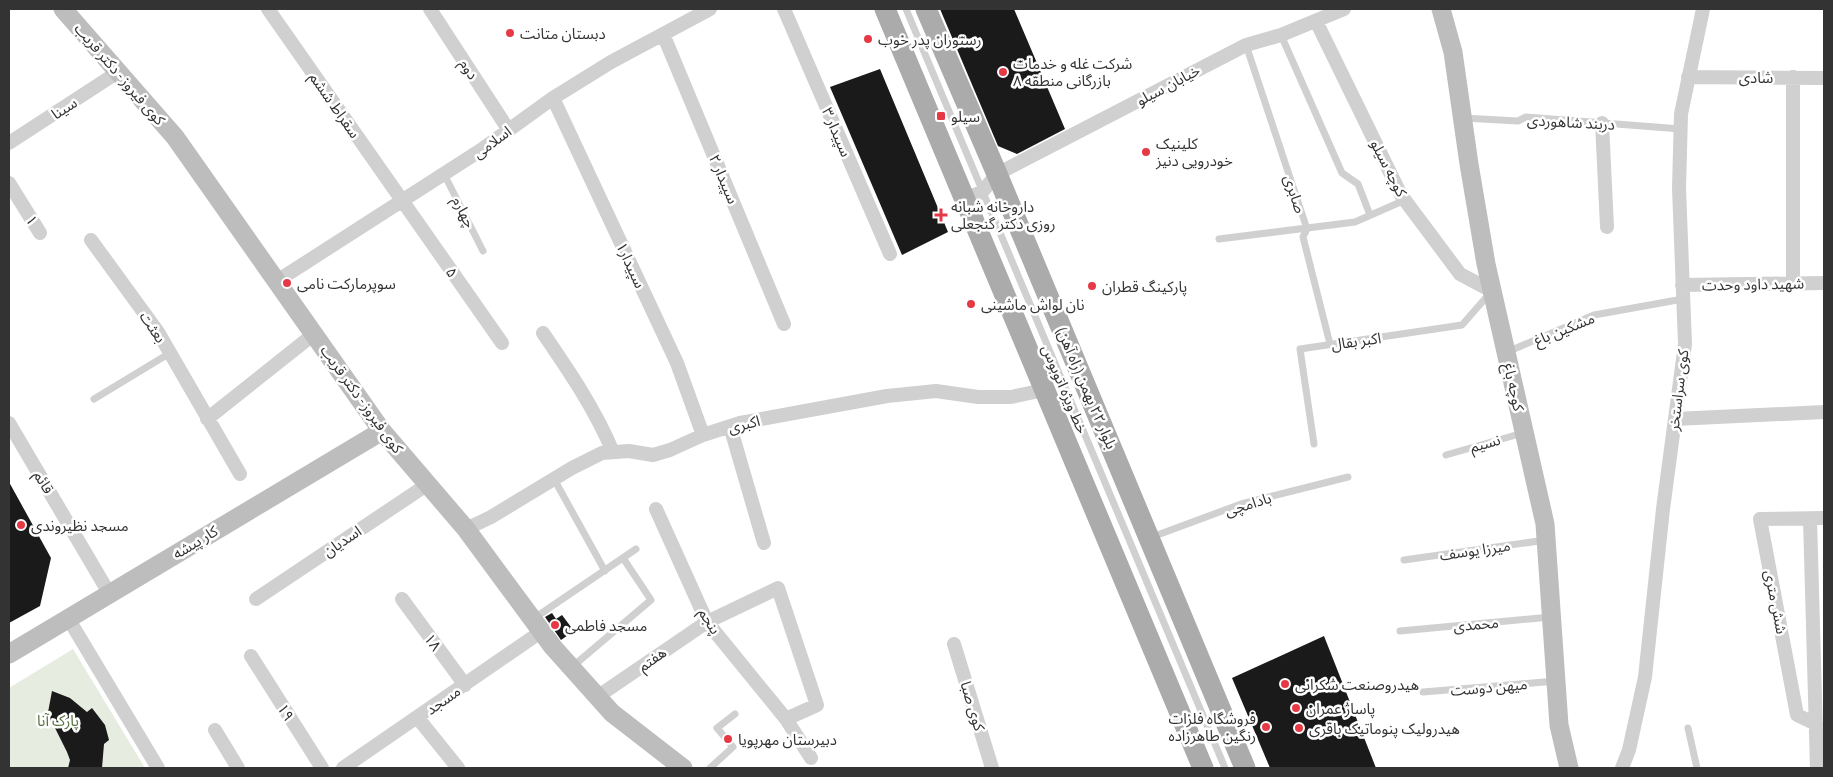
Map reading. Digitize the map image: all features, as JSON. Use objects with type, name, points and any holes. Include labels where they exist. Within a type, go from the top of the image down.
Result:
[{"type":"main road","name":"کوی فیروز - دکتر قریب","points":[[63,9],[175,137],[382,431],[466,529],[572,668],[612,713],[683,768]]},
{"type":"main road","points":[[885,9],[973,195],[1044,390],[1203,768]]},
{"type":"main road","name":"بلوار ۲۲ بهمن (راه آهن)","points":[[926,9],[1246,768]]},
{"type":"main road","name":"کوچه باغ","points":[[1441,9],[1453,52],[1481,238],[1545,524],[1559,725],[1569,768]]},
{"type":"main road","name":"کار پیشه","points":[[9,654],[382,431]]},
{"type":"street","name":"سقراط ششم","points":[[268,9],[402,201]]},
{"type":"street","name":"دوم","points":[[430,9],[508,129]]},
{"type":"street","name":"اسلامی","points":[[277,281],[481,150],[553,98],[611,62],[710,9]]},
{"type":"street","name":"سپیدار ۳","points":[[784,9],[890,254]]},
{"type":"street","name":"خیابان سیلو","points":[[997,174],[1246,45],[1282,35],[1344,9]]},
{"type":"street","name":"کوی سراستخر","points":[[1622,768],[1629,750],[1645,677],[1657,559],[1685,344],[1679,188],[1681,114],[1703,9]]},
{"type":"street","name":"کوچه سیلو","points":[[1316,21],[1405,200],[1460,274],[1492,291]]},
{"type":"street","name":"سپیدار ۲","points":[[663,34],[784,324]]},
{"type":"street","name":"سینا","points":[[9,143],[118,72]]},
{"type":"street","name":"شادی","points":[[1688,77],[1824,78]]},
{"type":"street","points":[[1793,77],[1793,284]]},
{"type":"street","name":"سپیدار۱","points":[[553,98],[677,363],[703,435]]},
{"type":"street","points":[[1602,123],[1607,227]]},
{"type":"street","points":[[973,195],[997,174]]},
{"type":"street","name":"۱","points":[[9,183],[40,233]]},
{"type":"street","name":"۵","points":[[402,201],[502,343]]},
{"type":"street","name":"بعثت","points":[[91,240],[158,332],[240,474]]},
{"type":"street","name":"شهید داود وحدت","points":[[1682,284],[1824,283]]},
{"type":"street","points":[[543,333],[573,377],[604,430],[613,452]]},
{"type":"street","points":[[207,419],[314,334]]},
{"type":"street","name":"اکبری","points":[[466,529],[491,517],[572,468],[602,453],[629,451],[653,455],[670,450],[703,435],[740,423],[897,395],[936,391],[978,397],[1011,397],[1044,390]]},
{"type":"street","points":[[1675,419],[1824,412]]},
{"type":"street","name":"قائم","points":[[9,423],[109,593]]},
{"type":"street","points":[[730,426],[764,544]]},
{"type":"street","name":"اسدیان","points":[[256,598],[428,484]]},
{"type":"street","name":"پنجم","points":[[656,509],[707,622],[786,719],[811,758]]},
{"type":"street","points":[[1817,518],[1817,768]]},
{"type":"street","name":"شش متری","points":[[1816,724],[1797,715],[1760,519],[1817,518]]},
{"type":"street","name":"هفتم","points":[[598,697],[707,622],[778,588],[817,704],[786,719]]},
{"type":"street","name":"۱۸","points":[[402,599],[465,685]]},
{"type":"street","points":[[68,618],[158,768]]},
{"type":"street","name":"مسجد","points":[[343,768],[465,685],[538,625]]},
{"type":"street","name":"کوی صبا","points":[[954,644],[992,768]]},
{"type":"street","name":"۱۹","points":[[251,656],[322,768]]},
{"type":"street","points":[[417,717],[458,768]]},
{"type":"street","points":[[215,730],[238,768]]},
{"type":"lane","name":"خط ویژه اتوبوس","points":[[906,9],[973,195],[1225,768]]},
{"type":"lane","points":[[1282,35],[1342,173],[1358,184],[1370,215]]},
{"type":"lane","name":"صابری","points":[[1246,45],[1307,229],[1303,237],[1330,344]]},
{"type":"lane","name":"دربند شاهوردی","points":[[1462,118],[1518,121],[1526,117],[1681,129]]},
{"type":"lane","name":"چهارم","points":[[444,174],[483,251]]},
{"type":"lane","points":[[1219,239],[1355,222],[1405,200]]},
{"type":"lane","name":"اکبر بقال","points":[[1314,444],[1300,349],[1462,325],[1492,291]]},
{"type":"lane","name":"مشکین باغ","points":[[1506,353],[1594,315],[1683,299]]},
{"type":"lane","points":[[94,399],[170,353]]},
{"type":"lane","name":"نسیم","points":[[1446,455],[1524,432]]},
{"type":"lane","name":"بادامچی","points":[[1150,538],[1242,504],[1348,477]]},
{"type":"lane","points":[[554,479],[605,570]]},
{"type":"lane","name":"میرزا یوسف","points":[[1404,560],[1546,540]]},
{"type":"lane","points":[[538,625],[605,570],[636,549]]},
{"type":"lane","points":[[572,668],[651,600],[623,558]]},
{"type":"lane","name":"محمدی","points":[[1400,632],[1552,617]]},
{"type":"lane","name":"میهن دوست","points":[[1423,692],[1556,681]]},
{"type":"lane","points":[[710,768],[734,748],[717,728],[735,714]]},
{"type":"lane","points":[[1688,728],[1697,768]]},
{"type":"green space","name":"پارک آنا","points":[[73,649],[145,768],[9,768],[9,688]]},
{"type":"building","name":"شرکت غله و خدمات بازرگانی منطقه ۸","points":[[940,9],[1014,9],[1065,129],[1017,154],[998,146]]},
{"type":"building","points":[[880,69],[948,232],[902,255],[830,87]]},
{"type":"building","name":"مسجد نظیروندی","points":[[9,482],[51,558],[40,606],[9,623]]},
{"type":"building","points":[[552,613],[556,619],[562,615],[574,631],[561,640],[545,617]]},
{"type":"building","points":[[1324,636],[1376,768],[1270,768],[1232,678]]},
{"type":"building","points":[[52,691],[70,698],[87,712],[92,708],[105,725],[109,740],[104,744],[102,768],[68,768],[70,760],[67,752],[54,726],[46,723]]},
{"type":"place","name":"دبستان متانت","points":[[510,33]]},
{"type":"place","name":"رستوران پدر خوب","points":[[868,39]]},
{"type":"place","name":"شرکت غله و خدمات بازرگانی منطقه ۸","points":[[1003,72]]},
{"type":"place","name":"سیلو","points":[[941,116]]},
{"type":"place","name":"کلینیک خودرویی دنیز","points":[[1146,152]]},
{"type":"place","name":"داروخانه شبانه روزی دکتر گنجعلی","points":[[941,215]]},
{"type":"place","name":"سوپرمارکت نامی","points":[[287,283]]},
{"type":"place","name":"پارکینگ قطران","points":[[1092,286]]},
{"type":"place","name":"نان لواش ماشینی","points":[[971,304]]},
{"type":"place","name":"مسجد نظیروندی","points":[[21,525]]},
{"type":"place","name":"مسجد فاطمی","points":[[555,625]]},
{"type":"place","name":"هیدروصنعت شکرانی","points":[[1285,684]]},
{"type":"place","name":"پاساژ عمران","points":[[1296,708]]},
{"type":"place","name":"فروشگاه فلزات رنگین طاهرزاده","points":[[1266,727]]},
{"type":"place","name":"هیدرولیک پنوماتیک باقری","points":[[1299,728]]},
{"type":"place","name":"دبیرستان مهرپویا","points":[[728,739]]}]
